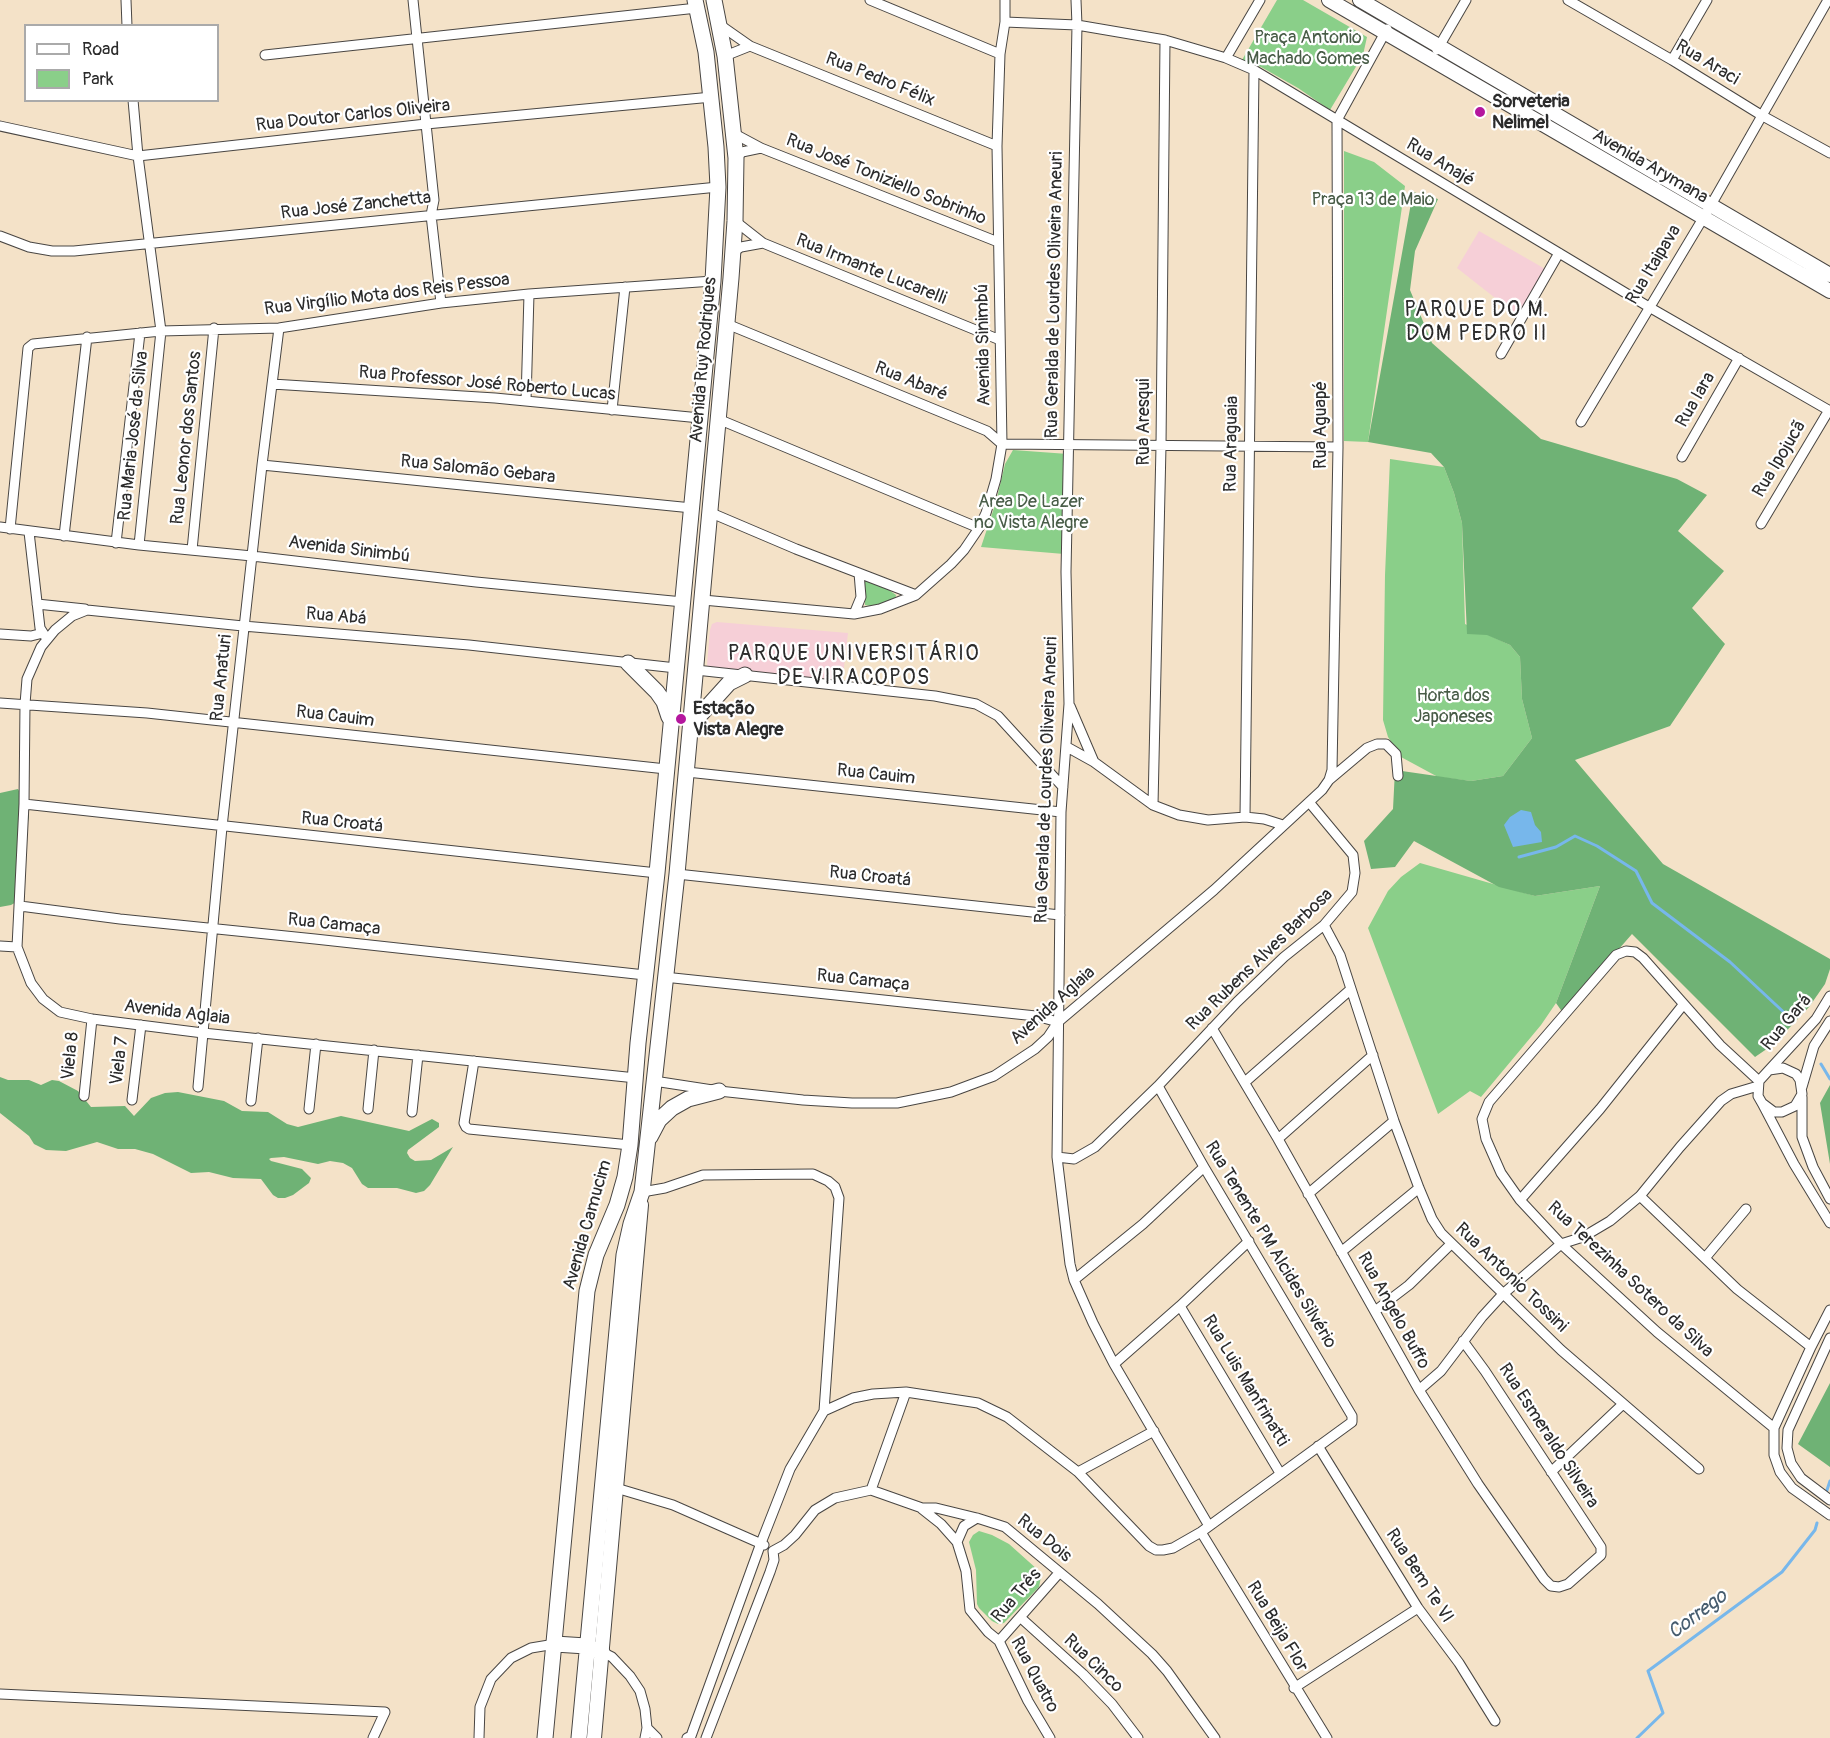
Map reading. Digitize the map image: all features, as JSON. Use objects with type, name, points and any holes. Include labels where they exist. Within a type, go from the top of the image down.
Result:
[{"type":"main road","name":"Avenida Ruy Rodrigues","points":[[691,725],[735,221],[736,158],[725,56],[714,0]]},
{"type":"main road","name":"Avenida Arymana","points":[[1329,0],[1830,291]]},
{"type":"main road","name":"Avenida Arymana","points":[[1360,0],[1830,275]]},
{"type":"main road","name":"Avenida Ruy Rodrigues","points":[[671,723],[713,281],[718,187],[712,97],[696,4]]},
{"type":"main road","points":[[713,281],[731,278]]},
{"type":"main road","points":[[683,602],[703,600]]},
{"type":"main road","points":[[628,663],[657,692],[664,702],[671,723]]},
{"type":"main road","points":[[676,668],[696,670]]},
{"type":"main road","points":[[594,1738],[642,1192],[691,725],[729,683],[745,675]]},
{"type":"main road","name":"Avenida Camucim","points":[[545,1738],[587,1291],[596,1255],[625,1177],[630,1145],[671,723]]},
{"type":"main road","points":[[657,873],[677,874]]},
{"type":"main road","points":[[636,1078],[654,1081]]},
{"type":"main road","points":[[646,1151],[651,1134],[659,1120],[672,1108],[688,1099],[719,1091]]},
{"type":"main road","points":[[579,1738],[586,1646],[616,1361],[624,1255],[642,1192]]},
{"type":"main road","points":[[555,1644],[586,1646],[602,1652]]},
{"type":"street","points":[[126,0],[127,24]]},
{"type":"street","points":[[413,0],[434,200],[431,215],[441,303]]},
{"type":"street","points":[[870,0],[1000,54]]},
{"type":"street","name":"Avenida Sinimbú","points":[[703,600],[854,614],[895,605],[916,595],[951,564],[979,528],[996,479],[1002,444],[997,146],[1000,54],[1005,22],[1005,0]]},
{"type":"street","name":"Rua Geralda de Lourdes Oliveira Aneuri","points":[[1076,0],[1066,572],[1069,704],[1061,812],[1057,1157],[1074,1280],[1092,1323],[1154,1431],[1204,1529]]},
{"type":"street","points":[[1226,58],[1260,0]]},
{"type":"street","points":[[1430,60],[1466,0]]},
{"type":"street","name":"Rua Araci","points":[[1568,0],[1584,4],[1761,115],[1830,153]]},
{"type":"street","points":[[1672,60],[1707,0]]},
{"type":"street","name":"Rua Itaipava","points":[[1581,422],[1711,205],[1828,0]]},
{"type":"street","points":[[265,56],[696,4]]},
{"type":"street","name":"Rua Aguapé","points":[[1329,780],[1332,770],[1338,447],[1337,120],[1392,19]]},
{"type":"street","name":"Rua Anajé","points":[[1005,22],[1077,25],[1165,40],[1226,58],[1254,70],[1649,307],[1829,411]]},
{"type":"street","name":"Rua Pedro Félix","points":[[720,25],[750,46],[997,146]]},
{"type":"street","name":"Rua Aresqui","points":[[1154,805],[1161,446],[1165,40]]},
{"type":"street","points":[[725,56],[750,46]]},
{"type":"street","name":"Rua Araguaia","points":[[1245,817],[1254,70]]},
{"type":"street","name":"Rua Doutor Carlos Oliveira","points":[[0,126],[138,156],[426,124],[712,97]]},
{"type":"street","name":"Rua Maria José da Silva","points":[[133,102],[161,331],[139,545]]},
{"type":"street","name":"Rua José Toniziello Sobrinho","points":[[733,133],[761,148],[998,242]]},
{"type":"street","name":"Rua José Toniziello Sobrinho","points":[[736,158],[742,152],[761,148]]},
{"type":"street","name":"Rua José Zanchetta","points":[[0,236],[29,247],[52,251],[74,251],[718,187]]},
{"type":"street","name":"Rua Irmante Lucarelli","points":[[735,221],[763,243],[1000,340]]},
{"type":"street","points":[[733,252],[741,247],[763,243]]},
{"type":"street","points":[[1501,354],[1559,253]]},
{"type":"street","name":"Rua Virgílio Mota dos Reis Pessoa","points":[[10,529],[30,345],[87,337],[161,331],[279,328],[441,303],[529,294],[713,281]]},
{"type":"street","points":[[612,410],[625,287]]},
{"type":"street","points":[[526,401],[529,294]]},
{"type":"street","name":"Rua Abaré","points":[[726,324],[987,431],[1002,444]]},
{"type":"street","name":"Rua Leonor dos Santos","points":[[192,550],[214,328]]},
{"type":"street","name":"Rua Anaturi","points":[[198,1087],[211,929],[243,626],[279,328]]},
{"type":"street","points":[[116,543],[141,333]]},
{"type":"street","points":[[64,536],[87,337]]},
{"type":"street","name":"Rua Iara","points":[[1682,457],[1738,358]]},
{"type":"street","name":"Rua Professor José Roberto Lucas","points":[[272,384],[526,401],[700,418]]},
{"type":"street","name":"Rua Ipojucã","points":[[1761,524],[1829,411]]},
{"type":"street","points":[[718,420],[979,528]]},
{"type":"street","points":[[1002,444],[1338,447]]},
{"type":"street","name":"Rua Salomão Gebara","points":[[262,465],[692,508]]},
{"type":"street","points":[[709,512],[796,549],[916,595]]},
{"type":"street","name":"Avenida Sinimbú","points":[[0,527],[116,543],[683,602]]},
{"type":"street","points":[[29,532],[40,628],[45,636]]},
{"type":"street","points":[[854,614],[861,597],[859,573]]},
{"type":"street","name":"Rua Abá","points":[[37,604],[243,626],[469,645],[676,668]]},
{"type":"street","points":[[0,634],[45,636],[72,616],[87,610]]},
{"type":"street","name":"Avenida Aglaia","points":[[45,636],[27,679],[17,947],[32,983],[43,999],[60,1011],[92,1019],[203,1033],[636,1078]]},
{"type":"street","points":[[696,670],[935,696],[976,704],[998,716],[1063,788]]},
{"type":"street","name":"Rua Cauim","points":[[0,703],[234,722],[666,769]]},
{"type":"street","points":[[1069,704],[1094,762]]},
{"type":"street","points":[[1066,747],[1094,762],[1154,805],[1179,815],[1208,819],[1245,817],[1264,819],[1282,825],[1309,802],[1329,780],[1367,748],[1377,744],[1386,744],[1396,754],[1398,776]]},
{"type":"street","name":"Rua Cauim","points":[[687,772],[1061,812]]},
{"type":"street","name":"Rua Rubens Alves Barbosa","points":[[1057,1157],[1074,1159],[1095,1147],[1158,1086],[1237,1002],[1284,957],[1324,925],[1352,892],[1355,873],[1353,855],[1309,802]]},
{"type":"street","name":"Rua Croatá","points":[[24,804],[657,873]]},
{"type":"street","name":"Avenida Aglaia","points":[[654,1081],[719,1091],[852,1103],[897,1103],[951,1092],[994,1076],[1048,1037],[1058,1022],[1214,890],[1282,825]]},
{"type":"street","name":"Rua Croatá","points":[[677,874],[1060,915]]},
{"type":"street","name":"Rua Camaça","points":[[20,906],[211,929],[645,975]]},
{"type":"street","name":"Rua Antonio Tossini","points":[[1324,925],[1340,955],[1394,1121],[1432,1219],[1450,1244],[1561,1350],[1699,1469]]},
{"type":"street","points":[[0,946],[17,947]]},
{"type":"street","name":"Rua Terezinha Sotero da Silva","points":[[1759,1084],[1683,1005],[1643,958],[1635,952],[1626,951],[1616,954],[1489,1102],[1482,1119],[1486,1138],[1501,1173],[1520,1200],[1561,1244],[1657,1332],[1774,1428]]},
{"type":"street","name":"Rua Camaça","points":[[664,977],[1036,1016],[1058,1022]]},
{"type":"street","points":[[1245,1082],[1350,990]]},
{"type":"street","name":"Rua Gará","points":[[1769,1070],[1815,1019],[1830,996]]},
{"type":"street","points":[[1520,1200],[1599,1109],[1683,1005]]},
{"type":"street","name":"Viela 8","points":[[84,1096],[92,1019]]},
{"type":"street","points":[[1762,1103],[1774,1112],[1782,1112],[1795,1107],[1814,1046],[1830,1021]]},
{"type":"street","name":"Viela 7","points":[[132,1101],[141,1025]]},
{"type":"street","name":"Rua Angelo Buffo","points":[[1212,1028],[1278,1139],[1419,1390],[1478,1484],[1544,1579],[1551,1586],[1559,1587],[1568,1584],[1601,1555],[1602,1551]]},
{"type":"street","points":[[251,1101],[258,1038]]},
{"type":"street","points":[[309,1109],[316,1044]]},
{"type":"street","points":[[368,1109],[374,1050]]},
{"type":"street","points":[[412,1112],[418,1054]]},
{"type":"street","points":[[1278,1139],[1373,1055]]},
{"type":"street","points":[[474,1062],[464,1123],[469,1129],[630,1145]]},
{"type":"street","points":[[1830,1199],[1813,1167],[1802,1137],[1800,1080],[1790,1070],[1776,1068],[1769,1070],[1759,1084],[1758,1096],[1794,1164],[1830,1223]]},
{"type":"street","points":[[1419,1390],[1441,1371],[1503,1294],[1561,1244],[1583,1237],[1610,1221],[1640,1196],[1721,1101],[1731,1094],[1759,1084]]},
{"type":"street","name":"Rua Tenente PM Alcides Silvério","points":[[1158,1086],[1353,1420],[1318,1446]]},
{"type":"street","points":[[1308,1194],[1394,1121]]},
{"type":"street","points":[[1074,1280],[1143,1224],[1204,1167]]},
{"type":"street","points":[[642,1192],[665,1188],[703,1175],[813,1174],[835,1187],[839,1198],[824,1411],[790,1469],[690,1737]]},
{"type":"street","points":[[1341,1252],[1419,1188]]},
{"type":"street","points":[[1640,1196],[1737,1289],[1810,1347]]},
{"type":"street","points":[[1705,1258],[1746,1209]]},
{"type":"street","points":[[1114,1364],[1249,1241]]},
{"type":"street","points":[[1375,1311],[1409,1285],[1450,1244]]},
{"type":"street","name":"Rua Luis Manfrinatti","points":[[1180,1306],[1280,1473]]},
{"type":"street","points":[[1830,1310],[1810,1347],[1774,1428],[1774,1455],[1780,1473],[1792,1488],[1830,1515]]},
{"type":"street","points":[[1830,1338],[1788,1430],[1786,1448],[1791,1463],[1801,1478],[1830,1500]]},
{"type":"street","name":"Rua Esmeraldo Silveira","points":[[1463,1341],[1602,1551]]},
{"type":"street","points":[[824,1411],[853,1398],[906,1392],[978,1403],[1007,1417],[1078,1472],[1149,1546],[1156,1550],[1173,1548],[1204,1529],[1318,1446]]},
{"type":"street","points":[[773,1551],[784,1545],[816,1510],[825,1504],[835,1498],[871,1490],[906,1392]]},
{"type":"street","points":[[1551,1472],[1623,1404]]},
{"type":"street","points":[[1078,1472],[1154,1431]]},
{"type":"street","name":"Rua Bem Te VI","points":[[1318,1446],[1418,1608],[1459,1664],[1495,1721]]},
{"type":"street","points":[[616,1488],[673,1505],[761,1543],[773,1551],[774,1560],[770,1572],[706,1738]]},
{"type":"street","name":"Rua Dois","points":[[871,1490],[922,1508],[936,1508],[1005,1527],[1098,1604],[1152,1654],[1167,1671],[1215,1738]]},
{"type":"street","name":"Rua Quatro","points":[[922,1508],[957,1542],[966,1571],[969,1610],[999,1641],[1028,1701],[1050,1738]]},
{"type":"street","points":[[957,1542],[964,1526],[977,1518]]},
{"type":"street","name":"Rua Beija Flor","points":[[1204,1529],[1294,1688],[1327,1738]]},
{"type":"street","name":"Rua Três","points":[[999,1641],[1059,1573]]},
{"type":"street","points":[[1294,1688],[1418,1608]]},
{"type":"street","name":"Rua Cinco","points":[[1021,1618],[1083,1674],[1112,1704],[1137,1738]]},
{"type":"street","points":[[480,1738],[480,1707],[491,1679],[511,1658],[531,1648],[555,1644]]},
{"type":"street","points":[[602,1652],[612,1657],[630,1676],[642,1700],[647,1728],[645,1738]]},
{"type":"street","points":[[0,1694],[385,1712],[373,1738]]},
{"type":"street","points":[[647,1728],[657,1738]]},
{"type":"shaded area","points":[[1479,231],[1547,270],[1518,316],[1457,268]]},
{"type":"shaded area","points":[[717,622],[848,633],[842,684],[712,671],[707,665],[710,630],[712,624]]},
{"type":"green space","name":"Praça Antonio Machado Gomes","points":[[1277,0],[1303,0],[1367,37],[1363,55],[1330,110],[1298,88],[1261,67],[1242,60]]},
{"type":"green space","name":"Praça 13 de Maio","points":[[1344,151],[1374,162],[1405,186],[1368,442],[1344,441]]},
{"type":"green space","points":[[1413,192],[1438,199],[1415,251],[1410,290],[1432,343],[1541,439],[1677,479],[1707,495],[1678,531],[1724,571],[1692,608],[1725,644],[1670,726],[1575,760],[1663,864],[1830,959],[1830,969],[1825,984],[1809,1007],[1774,1044],[1755,1057],[1632,934],[1563,1013],[1556,1003],[1600,886],[1535,896],[1499,887],[1414,841],[1395,867],[1371,869],[1364,841],[1393,809],[1395,770],[1471,781],[1503,776],[1532,738],[1522,699],[1520,657],[1510,645],[1487,635],[1467,634],[1462,523],[1444,467],[1431,453],[1368,442]]},
{"type":"green space","name":"Area De Lazer no Vista Alegre","points":[[1013,450],[1068,454],[1064,554],[981,547],[996,502],[1005,464]]},
{"type":"green space","name":"Horta dos Japoneses","points":[[1390,459],[1444,467],[1462,523],[1465,624],[1510,645],[1520,657],[1522,699],[1532,738],[1503,776],[1471,781],[1438,777],[1401,757],[1388,737],[1383,720],[1385,575]]},
{"type":"green space","points":[[864,580],[885,587],[896,595],[895,600],[875,607],[865,605]]},
{"type":"green space","points":[[18,789],[28,808],[29,817],[21,850],[18,901],[0,907],[0,793]]},
{"type":"green space","points":[[1420,863],[1535,896],[1600,886],[1556,1003],[1541,1025],[1481,1097],[1470,1091],[1438,1114],[1368,928],[1388,891],[1401,877]]},
{"type":"green space","points":[[0,1077],[8,1080],[29,1080],[41,1085],[52,1080],[59,1081],[78,1091],[91,1107],[125,1106],[134,1116],[151,1098],[165,1093],[178,1092],[224,1101],[242,1111],[268,1112],[287,1124],[298,1127],[341,1116],[409,1131],[432,1119],[439,1123],[439,1127],[408,1150],[410,1158],[415,1161],[431,1160],[453,1147],[430,1185],[424,1191],[416,1193],[397,1188],[368,1188],[362,1184],[352,1168],[343,1163],[330,1161],[318,1164],[284,1157],[271,1158],[269,1159],[271,1161],[302,1169],[311,1178],[309,1183],[293,1195],[278,1198],[261,1179],[233,1178],[209,1172],[191,1173],[153,1154],[135,1149],[118,1149],[97,1142],[66,1151],[46,1150],[34,1144],[29,1136],[0,1113]]},
{"type":"green space","points":[[1830,1085],[1830,1164],[1820,1103]]},
{"type":"green space","points":[[1830,1383],[1830,1467],[1798,1444]]},
{"type":"green space","points":[[979,1531],[1009,1544],[1038,1570],[1041,1577],[1039,1587],[1004,1623],[998,1624],[992,1621],[977,1604],[976,1570],[969,1542]]},
{"type":"water","points":[[1521,810],[1531,812],[1535,825],[1541,832],[1542,842],[1513,847],[1504,825],[1510,817]]},
{"type":"waterway","points":[[1519,857],[1556,847],[1575,836],[1597,846],[1636,871],[1652,903],[1730,962],[1791,1019]]},
{"type":"waterway","points":[[1821,1064],[1830,1079]]},
{"type":"waterway","name":"Corrego","points":[[1826,1493],[1830,1481]]},
{"type":"waterway","name":"Corrego","points":[[1637,1738],[1663,1713],[1648,1671],[1782,1572],[1815,1530],[1817,1523]]},
{"type":"place","name":"Sorveteria Nelimel","points":[[1480,112]]},
{"type":"place","name":"Estação Vista Alegre","points":[[681,719]]},
{"type":"district","name":"PARQUE DO M. DOM PEDRO II","points":[[1477,323]]},
{"type":"district","name":"PARQUE UNIVERSITÁRIO DE VIRACOPOS","points":[[854,667]]}]
